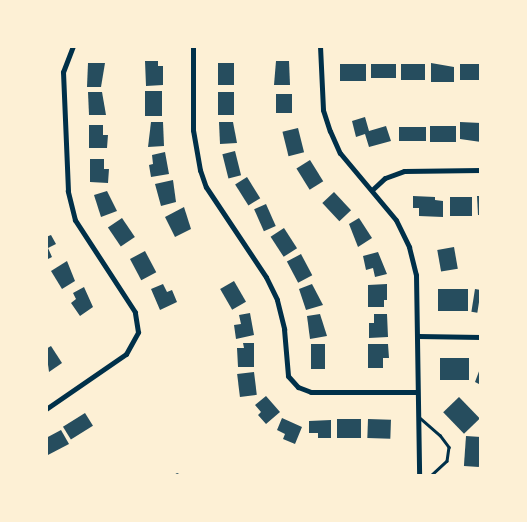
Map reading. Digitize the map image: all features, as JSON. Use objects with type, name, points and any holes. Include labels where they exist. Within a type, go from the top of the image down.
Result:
[{"type":"street","points":[[193,46],[193,130],[200,170],[206,187],[266,277],[277,300],[284,329],[288,376],[298,387],[311,392],[418,392]]},
{"type":"street","points":[[320,46],[323,110],[330,130],[340,153],[373,188],[396,220],[409,247],[416,275],[419,476]]},
{"type":"street","points":[[46,409],[126,354],[138,332],[135,312],[75,220],[68,191],[63,72],[72,48]]},
{"type":"street","points":[[373,188],[385,178],[404,171],[481,170]]},
{"type":"street","points":[[418,336],[481,337]]},
{"type":"lane","points":[[418,415],[440,435],[449,447],[447,461],[431,476]]},
{"type":"building","points":[[145,61],[158,61],[158,66],[163,66],[163,85],[146,86]]},
{"type":"building","points":[[276,61],[289,61],[290,85],[274,85]]},
{"type":"building","points":[[88,63],[105,63],[101,87],[87,87]]},
{"type":"building","points":[[218,63],[234,63],[234,85],[218,85]]},
{"type":"building","points":[[431,63],[454,67],[454,82],[431,82]]},
{"type":"building","points":[[340,64],[366,64],[366,81],[340,81]]},
{"type":"building","points":[[371,64],[396,64],[396,78],[371,78]]},
{"type":"building","points":[[401,64],[425,64],[425,80],[401,80]]},
{"type":"building","points":[[460,64],[481,64],[481,80],[460,80]]},
{"type":"building","points":[[145,91],[162,91],[162,116],[145,116]]},
{"type":"building","points":[[88,92],[102,92],[106,115],[89,115]]},
{"type":"building","points":[[218,92],[234,92],[234,115],[218,115]]},
{"type":"building","points":[[276,94],[292,94],[292,113],[276,113]]},
{"type":"building","points":[[365,117],[369,131],[386,126],[391,141],[369,147],[365,134],[356,137],[352,121]]},
{"type":"building","points":[[151,122],[163,122],[164,146],[148,147]]},
{"type":"building","points":[[219,122],[233,122],[237,143],[220,144]]},
{"type":"building","points":[[460,122],[481,123],[481,142],[460,139]]},
{"type":"building","points":[[89,125],[103,125],[103,135],[108,135],[107,148],[89,148]]},
{"type":"building","points":[[430,126],[456,126],[456,142],[430,142]]},
{"type":"building","points":[[399,127],[426,127],[426,141],[399,141]]},
{"type":"building","points":[[298,128],[304,152],[289,156],[282,132]]},
{"type":"building","points":[[235,151],[241,175],[228,178],[222,154]]},
{"type":"building","points":[[165,152],[169,174],[151,177],[149,165],[153,164],[152,155]]},
{"type":"building","points":[[90,159],[104,159],[104,169],[109,169],[108,183],[90,182]]},
{"type":"building","points":[[310,160],[323,181],[310,190],[296,168]]},
{"type":"building","points":[[247,177],[260,198],[248,206],[235,184]]},
{"type":"building","points":[[173,180],[176,202],[161,206],[155,184]]},
{"type":"building","points":[[107,191],[117,211],[101,217],[94,195]]},
{"type":"building","points":[[334,192],[351,210],[339,221],[322,203]]},
{"type":"building","points":[[413,196],[435,197],[435,200],[443,201],[443,217],[419,216],[419,208],[413,208]]},
{"type":"building","points":[[477,196],[481,196],[481,215],[478,215]]},
{"type":"building","points":[[450,197],[472,197],[472,216],[450,216]]},
{"type":"building","points":[[266,204],[276,226],[264,231],[254,209]]},
{"type":"building","points":[[184,207],[191,229],[175,237],[165,217]]},
{"type":"building","points":[[122,218],[135,237],[121,247],[108,228]]},
{"type":"building","points":[[359,218],[372,238],[358,247],[349,224]]},
{"type":"building","points":[[284,228],[297,248],[284,257],[271,237]]},
{"type":"building","points":[[51,235],[56,244],[48,248],[52,257],[46,260],[46,237]]},
{"type":"building","points":[[454,247],[458,269],[441,272],[437,250]]},
{"type":"building","points":[[145,251],[156,272],[141,280],[130,259]]},
{"type":"building","points":[[378,252],[387,274],[375,277],[373,268],[366,270],[363,256]]},
{"type":"building","points":[[301,254],[312,275],[298,283],[287,262]]},
{"type":"building","points":[[67,261],[75,281],[62,289],[51,271]]},
{"type":"building","points":[[234,281],[246,302],[232,310],[220,289]]},
{"type":"building","points":[[163,284],[167,292],[172,290],[177,302],[160,310],[151,289]]},
{"type":"building","points":[[312,284],[323,305],[306,310],[299,289]]},
{"type":"building","points":[[387,284],[387,300],[384,300],[384,307],[368,307],[368,285]]},
{"type":"building","points":[[84,287],[93,307],[80,316],[71,303],[76,299],[73,293]]},
{"type":"building","points":[[438,289],[468,289],[468,311],[438,311]]},
{"type":"building","points":[[475,289],[481,290],[477,313],[471,312]]},
{"type":"building","points":[[250,313],[254,335],[236,339],[234,325],[241,324],[239,315]]},
{"type":"building","points":[[320,314],[327,336],[310,339],[307,316]]},
{"type":"building","points":[[374,314],[387,314],[388,337],[369,338],[369,323],[374,323]]},
{"type":"building","points":[[243,343],[254,343],[254,367],[238,367],[237,348],[244,348]]},
{"type":"building","points":[[311,344],[325,344],[325,369],[311,369]]},
{"type":"building","points":[[368,344],[388,344],[389,358],[383,358],[383,368],[368,368]]},
{"type":"building","points":[[51,346],[62,363],[49,372],[46,349]]},
{"type":"building","points":[[440,358],[469,358],[469,380],[440,380]]},
{"type":"building","points":[[481,366],[481,385],[475,382]]},
{"type":"building","points":[[254,372],[257,395],[240,397],[237,374]]},
{"type":"building","points":[[266,396],[280,412],[266,424],[258,415],[261,412],[255,405]]},
{"type":"building","points":[[459,397],[480,419],[464,434],[443,412]]},
{"type":"building","points":[[85,413],[93,426],[71,439],[63,427]]},
{"type":"building","points":[[282,418],[302,427],[295,444],[283,439],[285,434],[277,430]]},
{"type":"building","points":[[337,419],[361,419],[361,438],[337,438]]},
{"type":"building","points":[[368,419],[391,420],[390,439],[367,438]]},
{"type":"building","points":[[331,420],[331,438],[318,438],[318,433],[309,433],[309,421]]},
{"type":"building","points":[[61,430],[69,444],[46,456],[46,438]]},
{"type":"building","points":[[466,436],[481,437],[479,467],[464,466]]}]
